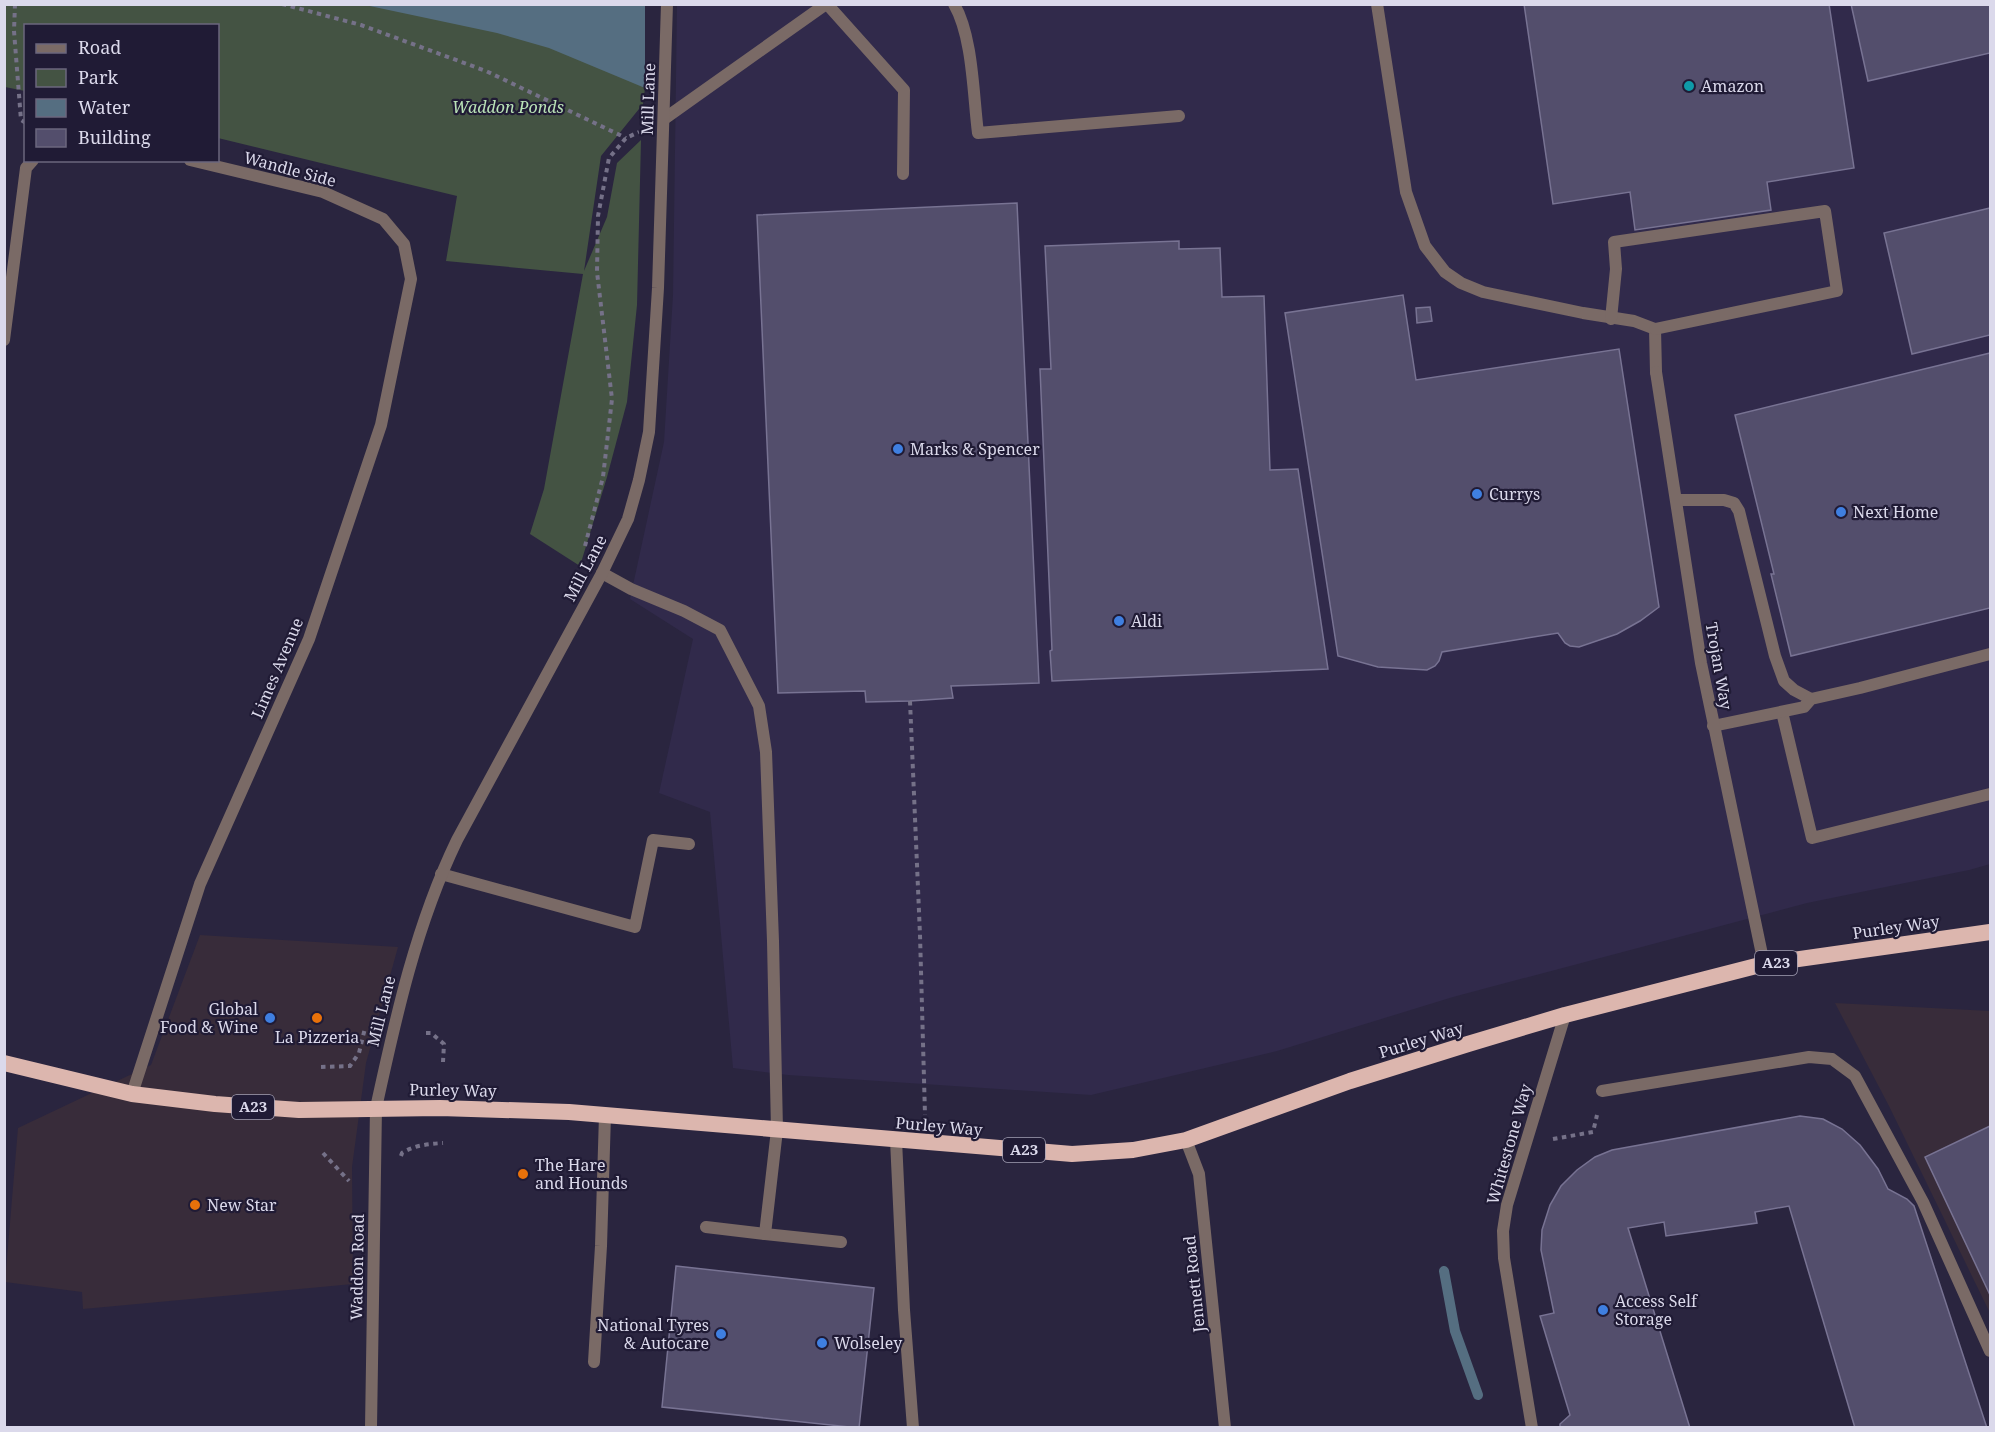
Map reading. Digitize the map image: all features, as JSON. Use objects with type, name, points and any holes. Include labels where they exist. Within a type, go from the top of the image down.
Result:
[{"type":"highway","name":"Purley Way","points":[[4,1063],[132,1094],[215,1104],[299,1110],[492,1109],[605,1115],[1072,1154],[1133,1150],[1186,1140],[1350,1081],[1565,1015],[1764,964],[1990,932]]},
{"type":"street","name":"Mill Lane","points":[[376,1108],[405,980],[441,874],[463,829],[602,573],[628,519],[639,480],[649,432],[658,288],[667,4]]},
{"type":"street","points":[[664,119],[826,4],[904,90],[903,174]]},
{"type":"street","points":[[954,4],[967,38],[978,133],[1179,116]]},
{"type":"street","points":[[1377,4],[1406,192],[1425,246],[1445,272],[1461,283],[1483,291],[1611,319],[1634,321],[1654,328],[1837,291],[1825,211],[1614,242],[1616,269],[1611,319]]},
{"type":"street","points":[[4,340],[26,168],[31,162]]},
{"type":"street","name":"Wandle Side","points":[[198,162],[323,192],[383,219],[404,244]]},
{"type":"street","name":"Limes Avenue","points":[[132,1094],[200,884],[309,639],[381,425],[411,279],[404,244]]},
{"type":"street","name":"Trojan Way","points":[[1654,328],[1656,372],[1701,663],[1764,964]]},
{"type":"street","points":[[1677,500],[1724,500],[1734,503],[1739,511],[1775,656],[1784,681],[1794,690],[1811,699]]},
{"type":"street","points":[[602,573],[720,630],[759,706],[766,752],[777,1130],[765,1234]]},
{"type":"street","points":[[1713,726],[1782,712],[1804,706],[1811,699],[1990,654]]},
{"type":"street","points":[[1782,712],[1812,838],[1990,794]]},
{"type":"street","points":[[441,874],[635,927],[653,840],[689,844]]},
{"type":"street","name":"Whitestone Way","points":[[1532,1428],[1504,1258],[1503,1231],[1507,1205],[1565,1015]]},
{"type":"street","points":[[1602,1091],[1809,1057],[1832,1059],[1855,1076],[1873,1107],[1923,1202],[1990,1351]]},
{"type":"street","name":"Waddon Road","points":[[371,1428],[376,1108]]},
{"type":"street","points":[[594,1362],[601,1246],[605,1115]]},
{"type":"street","points":[[896,1140],[904,1310],[913,1428]]},
{"type":"street","name":"Jennett Road","points":[[1186,1140],[1199,1174],[1225,1428]]},
{"type":"street","points":[[705,1227],[841,1242]]},
{"type":"path","points":[[15,4],[14,31],[21,120],[24,122]]},
{"type":"path","points":[[282,4],[361,25],[486,71],[626,138]]},
{"type":"path","points":[[583,555],[603,477],[612,399],[597,272],[598,216],[609,158],[626,138],[664,119]]},
{"type":"path","points":[[910,701],[922,988],[925,1143]]},
{"type":"path","points":[[321,1067],[350,1066],[359,1053],[366,1028]]},
{"type":"path","points":[[426,1033],[431,1033],[444,1044],[443,1062]]},
{"type":"path","points":[[1530,1131],[1555,1140],[1593,1132],[1602,1091]]},
{"type":"path","points":[[401,1162],[402,1153],[409,1149],[422,1144],[443,1143]]},
{"type":"path","points":[[323,1153],[349,1181]]},
{"type":"shaded area","points":[[677,5],[1990,5],[1990,864],[1807,903],[1453,997],[1277,1051],[1091,1095],[788,1075],[733,1068],[710,812],[659,793],[693,639],[630,599],[664,442],[673,295]]},
{"type":"shaded area","points":[[200,935],[398,947],[366,1063],[352,1167],[353,1284],[83,1309],[82,1292],[5,1282],[18,1128],[151,1065]]},
{"type":"shaded area","points":[[1835,1003],[1990,1011],[1990,1313],[1889,1106]]},
{"type":"green space","name":"Waddon Ponds","points":[[4,5],[645,5],[643,104],[601,156],[584,271],[607,217],[617,163],[641,140],[637,305],[627,402],[580,566],[530,534],[544,489],[583,274],[446,261],[457,196],[219,138],[219,24],[24,24],[24,91],[5,87]]},
{"type":"water","name":"Waddon Ponds","points":[[365,5],[645,5],[645,88],[549,48],[497,33]]},
{"type":"building","name":"Amazon","points":[[1524,4],[1829,4],[1854,168],[1767,182],[1771,210],[1635,230],[1630,192],[1553,204]]},
{"type":"building","points":[[1851,4],[1990,4],[1990,53],[1868,81]]},
{"type":"building","name":"Marks & Spencer","points":[[1017,203],[1039,683],[951,686],[953,698],[910,701],[866,702],[865,691],[778,693],[757,215]]},
{"type":"building","points":[[1990,208],[1990,335],[1912,354],[1884,233]]},
{"type":"building","points":[[1179,241],[1179,249],[1220,248],[1222,297],[1264,296],[1270,470],[1298,469],[1328,669],[1052,681],[1040,369],[1051,369],[1045,246]]},
{"type":"building","name":"Currys","points":[[1403,295],[1416,380],[1619,349],[1659,607],[1617,634],[1579,647],[1565,643],[1558,633],[1442,652],[1435,666],[1427,670],[1378,667],[1338,656],[1285,313]]},
{"type":"building","points":[[1430,307],[1432,321],[1417,323],[1416,308]]},
{"type":"building","points":[[1990,353],[1990,608],[1791,656],[1771,574],[1774,574],[1735,415]]},
{"type":"building","points":[[1800,1116],[1823,1119],[1842,1129],[1860,1145],[1878,1169],[1888,1189],[1907,1199],[1914,1206],[1987,1428],[1855,1428],[1789,1206],[1755,1212],[1757,1223],[1666,1236],[1664,1222],[1628,1228],[1690,1428],[1560,1428],[1560,1424],[1570,1415],[1540,1316],[1554,1313],[1541,1250],[1542,1230],[1550,1205],[1561,1186],[1595,1157],[1612,1150]]},
{"type":"building","points":[[1990,1126],[1990,1295],[1925,1157]]},
{"type":"building","points":[[676,1266],[874,1288],[859,1428],[662,1407]]},
{"type":"waterway","points":[[1444,1271],[1455,1331],[1478,1395]]},
{"type":"place","name":"Amazon","points":[[1689,86]]},
{"type":"place","name":"Marks & Spencer","points":[[898,449]]},
{"type":"place","name":"Currys","points":[[1477,494]]},
{"type":"place","name":"Next Home","points":[[1841,512]]},
{"type":"place","name":"Aldi","points":[[1119,621]]},
{"type":"place","name":"Global Food & Wine","points":[[270,1018]]},
{"type":"place","name":"La Pizzeria","points":[[317,1018]]},
{"type":"place","name":"The Hare and Hounds","points":[[523,1174]]},
{"type":"place","name":"New Star","points":[[195,1205]]},
{"type":"place","name":"Access Self Storage","points":[[1603,1310]]},
{"type":"place","name":"National Tyres & Autocare","points":[[721,1334]]},
{"type":"place","name":"Wolseley","points":[[822,1343]]}]
